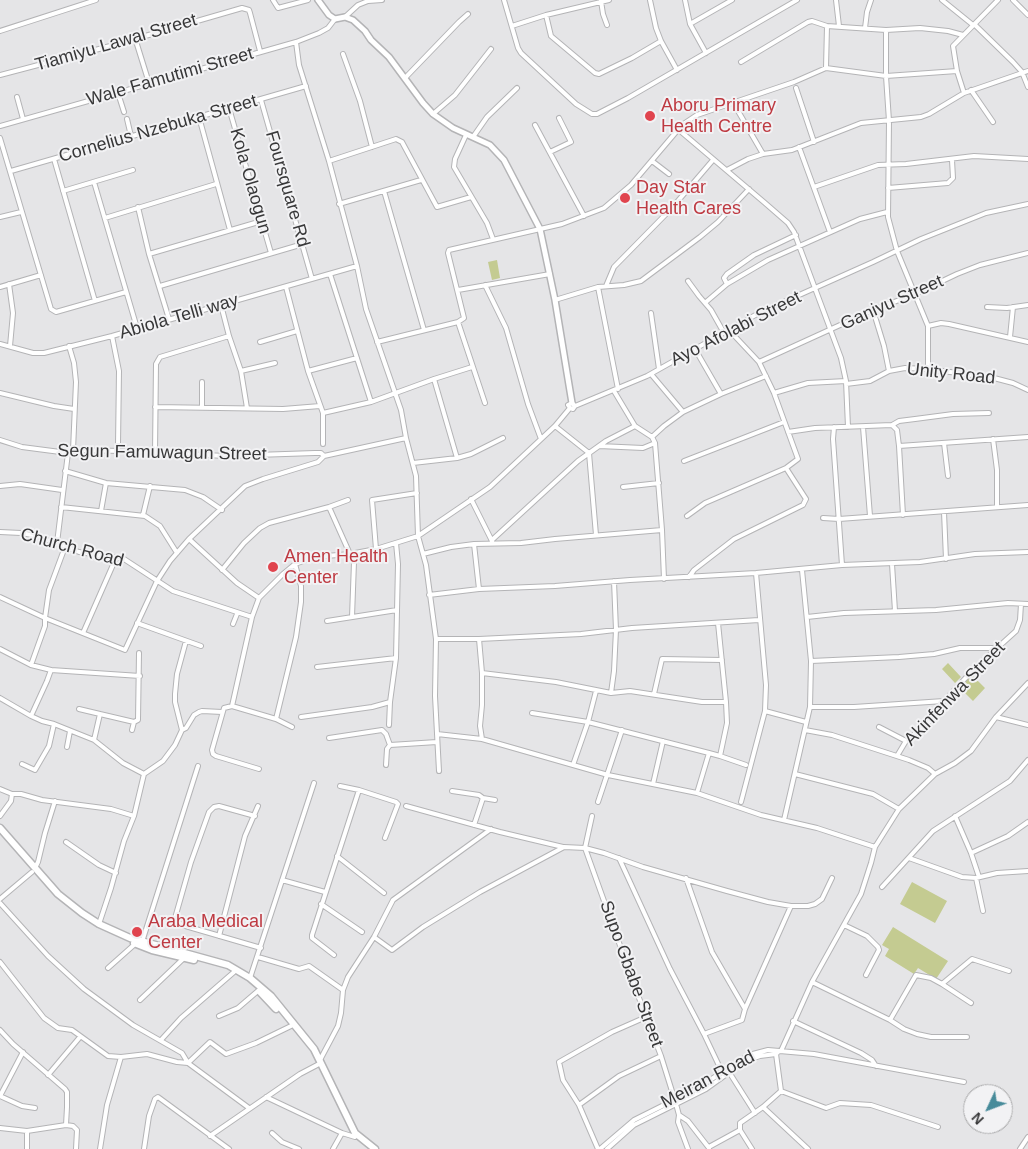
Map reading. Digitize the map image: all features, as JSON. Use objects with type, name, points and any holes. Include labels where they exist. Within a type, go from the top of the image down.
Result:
[{"type":"main road","points":[[0,828],[33,870],[58,894],[98,924],[142,942],[234,972],[259,990],[320,1062],[343,1117],[355,1137],[369,1149]]},
{"type":"main road","points":[[0,833],[60,900],[82,918],[106,933],[134,944],[228,965],[250,978],[270,996],[314,1049],[355,1133],[375,1149]]},
{"type":"street","points":[[0,31],[96,0]]},
{"type":"street","points":[[273,0],[278,8],[308,0]]},
{"type":"street","points":[[318,0],[329,15],[335,19],[345,17],[358,5],[368,1],[382,0]]},
{"type":"street","points":[[504,0],[518,48],[576,104],[592,114],[605,110],[798,0]]},
{"type":"street","points":[[512,26],[609,0]]},
{"type":"street","points":[[650,0],[656,28],[676,70]]},
{"type":"street","points":[[685,0],[690,24],[706,53]]},
{"type":"street","points":[[690,24],[732,0]]},
{"type":"street","points":[[836,0],[839,26]]},
{"type":"street","points":[[865,28],[866,12],[871,0]]},
{"type":"street","points":[[942,0],[974,24],[1022,72],[1028,87]]},
{"type":"street","points":[[964,93],[956,70],[953,46],[998,0]]},
{"type":"street","points":[[1013,0],[1028,15]]},
{"type":"street","points":[[602,1],[603,14],[608,25]]},
{"type":"street","name":"Tiamiyu Lawal Street","points":[[0,75],[242,8],[246,8],[250,13],[260,51]]},
{"type":"street","points":[[405,78],[468,14]]},
{"type":"street","points":[[546,16],[551,36],[595,73],[599,74],[661,41]]},
{"type":"street","points":[[232,706],[252,617],[259,598],[295,564],[314,557],[350,554],[376,549],[418,536],[490,488],[556,426],[572,406],[555,300],[540,229],[504,160],[490,146],[448,125],[433,114],[389,58],[353,20],[345,17]]},
{"type":"street","name":"Wale Famutimi Street","points":[[0,126],[296,42],[328,28],[335,19]]},
{"type":"street","points":[[741,62],[812,21],[827,26],[886,30],[920,28],[948,31],[963,35]]},
{"type":"street","points":[[826,68],[827,26]]},
{"type":"street","points":[[886,30],[886,76],[889,121],[887,212],[897,251],[928,326],[928,369]]},
{"type":"street","points":[[135,38],[149,83]]},
{"type":"street","points":[[296,42],[299,65],[329,161],[357,266],[366,309],[400,410],[413,463],[417,493],[418,536],[423,554],[436,639],[438,771]]},
{"type":"street","points":[[433,114],[455,95],[491,49]]},
{"type":"street","points":[[343,54],[360,101],[372,147]]},
{"type":"street","points":[[377,342],[462,320],[464,316],[448,253],[449,250],[540,229],[597,212],[610,204],[632,185],[682,125],[697,116],[794,82],[826,68],[886,76],[956,70]]},
{"type":"street","points":[[727,170],[748,159],[763,154],[786,152],[861,123],[921,117],[964,93],[1028,70]]},
{"type":"street","name":"Cornelius Nzebuka Street","points":[[10,171],[306,86]]},
{"type":"street","points":[[473,137],[487,117],[517,88]]},
{"type":"street","points":[[796,88],[814,142]]},
{"type":"street","points":[[971,90],[994,122]]},
{"type":"street","points":[[118,93],[124,112]]},
{"type":"street","points":[[17,97],[23,119]]},
{"type":"street","name":"Foursquare Rd","points":[[261,100],[312,279]]},
{"type":"street","name":"Kola Olaogun","points":[[230,108],[270,253]]},
{"type":"street","points":[[738,112],[763,154]]},
{"type":"street","points":[[199,117],[230,230]]},
{"type":"street","points":[[550,152],[571,142],[559,118]]},
{"type":"street","points":[[126,119],[131,136]]},
{"type":"street","points":[[535,125],[584,216]]},
{"type":"street","points":[[679,130],[788,222],[796,235],[841,358],[846,383],[848,427]]},
{"type":"street","points":[[466,134],[455,159],[454,167],[487,223],[493,240]]},
{"type":"street","points":[[0,138],[51,309],[54,311],[126,292]]},
{"type":"street","points":[[329,161],[396,139],[400,140],[437,208],[471,197]]},
{"type":"street","points":[[799,147],[830,232]]},
{"type":"street","points":[[814,187],[878,165],[952,160],[974,156],[1028,159]]},
{"type":"street","points":[[54,159],[95,301]]},
{"type":"street","points":[[606,286],[614,267],[671,209],[713,160]]},
{"type":"street","points":[[888,188],[948,183],[953,178],[952,160]]},
{"type":"street","points":[[652,161],[669,174]]},
{"type":"street","points":[[63,191],[134,170]]},
{"type":"street","points":[[339,204],[421,180]]},
{"type":"street","points":[[94,182],[137,328]]},
{"type":"street","points":[[105,218],[216,184]]},
{"type":"street","points":[[555,300],[598,287],[624,285],[641,281],[706,232],[748,189]]},
{"type":"street","points":[[384,191],[424,330]]},
{"type":"street","name":"Ayo Afolabi Street","points":[[572,406],[614,391],[651,374],[759,313],[921,239],[986,213],[1028,204]]},
{"type":"street","points":[[138,207],[169,319]]},
{"type":"street","points":[[0,217],[21,212]]},
{"type":"street","points":[[706,302],[727,284],[768,260],[874,214],[887,212]]},
{"type":"street","points":[[150,254],[230,230],[262,223]]},
{"type":"street","points":[[727,284],[724,278],[727,274],[754,255],[796,235]]},
{"type":"street","points":[[160,286],[303,244]]},
{"type":"street","name":"Ganiyu Street","points":[[759,362],[872,310],[916,294],[939,281],[980,265],[1028,254]]},
{"type":"street","name":"Abiola Telli way","points":[[0,344],[38,353],[112,336],[357,266]]},
{"type":"street","points":[[330,274],[371,402]]},
{"type":"street","points":[[458,290],[550,274]]},
{"type":"street","points":[[0,287],[41,275]]},
{"type":"street","points":[[688,281],[706,302],[724,333]]},
{"type":"street","points":[[9,284],[13,312],[10,346]]},
{"type":"street","points":[[485,285],[506,328],[528,404],[541,439]]},
{"type":"street","points":[[286,287],[308,371],[323,413],[324,444]]},
{"type":"street","points":[[598,287],[618,389]]},
{"type":"street","points":[[221,305],[228,336],[241,371],[247,408]]},
{"type":"street","points":[[986,307],[1028,305]]},
{"type":"street","points":[[1010,336],[1013,307]]},
{"type":"street","points":[[872,310],[884,346],[889,371]]},
{"type":"street","points":[[651,314],[659,369]]},
{"type":"street","points":[[458,322],[484,403]]},
{"type":"street","points":[[928,326],[949,324],[1010,336],[1028,342]]},
{"type":"street","points":[[687,516],[705,503],[786,468],[798,459],[774,393],[759,362],[729,330]]},
{"type":"street","points":[[260,342],[297,331]]},
{"type":"street","points":[[112,336],[119,371],[118,445]]},
{"type":"street","points":[[155,453],[156,364],[160,357],[228,336]]},
{"type":"street","points":[[69,346],[74,363],[76,382],[73,450]]},
{"type":"street","points":[[695,349],[721,394]]},
{"type":"street","points":[[308,371],[357,358]]},
{"type":"street","points":[[241,371],[275,363]]},
{"type":"street","points":[[323,413],[371,402],[472,367]]},
{"type":"street","name":"Unity Road","points":[[774,393],[808,383],[870,381],[889,371],[905,368],[928,369],[994,378],[1013,383],[1028,390]]},
{"type":"street","points":[[651,374],[683,412]]},
{"type":"street","points":[[652,437],[683,412],[766,376]]},
{"type":"street","points":[[434,379],[457,458]]},
{"type":"street","points":[[202,382],[202,407]]},
{"type":"street","points":[[614,391],[634,426],[652,437],[655,443],[664,579]]},
{"type":"street","points":[[0,393],[74,409]]},
{"type":"street","points":[[155,407],[284,409],[320,406]]},
{"type":"street","points":[[788,432],[834,427],[892,425],[899,421],[953,414],[989,413]]},
{"type":"street","points":[[684,461],[784,422]]},
{"type":"street","points":[[892,425],[896,430],[898,446],[903,515]]},
{"type":"street","points":[[556,426],[589,453],[596,535]]},
{"type":"street","points":[[492,542],[589,453],[622,431],[634,426]]},
{"type":"street","points":[[834,427],[833,439],[842,565]]},
{"type":"street","points":[[863,427],[870,516]]},
{"type":"street","points":[[898,446],[1028,437]]},
{"type":"street","points":[[0,597],[45,618],[125,650],[157,581],[177,553],[189,539],[222,510],[245,486],[318,462],[324,456],[406,438]]},
{"type":"street","points":[[413,463],[457,458],[471,454],[503,438]]},
{"type":"street","points":[[993,439],[997,507]]},
{"type":"street","name":"Segun Famuwagun Street","points":[[0,440],[29,448],[68,452],[73,450],[226,456],[321,453],[324,456]]},
{"type":"street","points":[[599,446],[643,448],[655,443]]},
{"type":"street","points":[[944,443],[948,476]]},
{"type":"street","points":[[57,543],[68,452]]},
{"type":"street","points":[[690,577],[694,570],[734,539],[804,505],[806,498],[786,468]]},
{"type":"street","points":[[65,471],[106,483],[186,490],[203,497],[222,510]]},
{"type":"street","points":[[101,511],[106,483]]},
{"type":"street","points":[[623,487],[658,483]]},
{"type":"street","points":[[0,486],[20,484],[62,490]]},
{"type":"street","points":[[143,515],[150,486]]},
{"type":"street","points":[[376,549],[372,500],[417,493]]},
{"type":"street","points":[[471,499],[492,542]]},
{"type":"street","points":[[222,570],[244,543],[260,528],[269,523],[348,500]]},
{"type":"street","points":[[823,518],[839,519],[903,515],[1028,505]]},
{"type":"street","points":[[62,507],[143,515],[151,518],[160,526],[177,553]]},
{"type":"street","points":[[329,507],[350,554]]},
{"type":"street","points":[[944,512],[946,559]]},
{"type":"street","points":[[423,554],[450,547],[492,542],[521,543],[662,530]]},
{"type":"street","name":"Church Road","points":[[0,532],[21,533],[57,543],[79,552],[129,561],[173,591],[238,614],[252,617]]},
{"type":"street","points":[[189,539],[236,583],[259,598]]},
{"type":"street","points":[[389,725],[396,658],[398,564],[396,543]]},
{"type":"street","points":[[474,544],[479,589]]},
{"type":"street","points":[[31,664],[45,626],[49,590],[65,547]]},
{"type":"street","points":[[429,595],[479,589],[802,570],[842,565],[892,564],[975,554],[1028,552]]},
{"type":"street","points":[[83,633],[116,558]]},
{"type":"street","points":[[352,616],[354,562]]},
{"type":"street","points":[[276,719],[296,637],[300,611],[301,586],[295,564]]},
{"type":"street","points":[[892,564],[895,611]]},
{"type":"street","points":[[784,820],[810,707],[811,661],[802,570]]},
{"type":"street","points":[[741,802],[765,711],[766,684],[756,573]]},
{"type":"street","points":[[611,693],[616,630],[614,582]]},
{"type":"street","points":[[807,617],[1008,603],[1028,604]]},
{"type":"street","name":"Akinfenwa Street","points":[[897,756],[906,741],[931,720],[944,701],[1018,627],[1021,604]]},
{"type":"street","points":[[327,621],[397,610]]},
{"type":"street","points":[[234,624],[238,614]]},
{"type":"street","points":[[436,639],[581,634],[760,620]]},
{"type":"street","points":[[137,623],[201,646]]},
{"type":"street","points":[[718,623],[727,723],[720,756]]},
{"type":"street","points":[[479,639],[482,673],[480,726],[482,739]]},
{"type":"street","points":[[182,730],[175,702],[175,694],[177,674],[186,641]]},
{"type":"street","points":[[811,661],[934,654],[960,648],[998,648]]},
{"type":"street","points":[[0,649],[31,664],[51,670],[140,676]]},
{"type":"street","points":[[132,730],[134,722],[138,720],[139,652]]},
{"type":"street","points":[[317,668],[396,658]]},
{"type":"street","points":[[654,694],[662,659],[722,660]]},
{"type":"street","points":[[31,716],[51,670]]},
{"type":"street","points":[[482,673],[556,682],[611,693],[630,691],[702,702],[726,702]]},
{"type":"street","points":[[781,1092],[779,1052],[812,982],[861,894],[875,847],[899,809],[936,774],[971,751],[996,718],[1028,682]]},
{"type":"street","points":[[573,765],[588,722],[596,691]]},
{"type":"street","points":[[0,698],[42,721],[94,740],[122,763],[144,774]]},
{"type":"street","points":[[810,707],[854,707],[944,701]]},
{"type":"street","points":[[302,717],[390,702]]},
{"type":"street","points":[[259,769],[213,754],[212,750],[225,706],[232,706],[276,719],[292,727]]},
{"type":"street","points":[[78,709],[134,722]]},
{"type":"street","points":[[765,711],[806,722]]},
{"type":"street","points":[[98,924],[116,873],[124,841],[134,816],[144,774],[163,761],[182,730],[186,728],[199,712],[222,712]]},
{"type":"street","points":[[94,740],[100,714]]},
{"type":"street","points":[[532,714],[588,722],[622,730],[720,756],[746,765]]},
{"type":"street","points":[[996,718],[1028,725]]},
{"type":"street","points":[[22,764],[35,770],[49,746],[54,724]]},
{"type":"street","points":[[879,727],[906,741]]},
{"type":"street","points":[[329,738],[382,730],[386,734],[390,746]]},
{"type":"street","points":[[598,802],[622,730]]},
{"type":"street","points":[[805,730],[832,735],[921,764],[936,774]]},
{"type":"street","points":[[67,747],[70,731]]},
{"type":"street","points":[[437,734],[482,739],[608,775],[698,794],[761,815],[875,847]]},
{"type":"street","points":[[653,784],[663,741]]},
{"type":"street","points":[[390,746],[437,742]]},
{"type":"street","points":[[386,765],[387,749],[390,746]]},
{"type":"street","points":[[698,794],[709,753]]},
{"type":"street","points":[[882,887],[934,831],[955,816],[984,800],[1010,781],[1028,760]]},
{"type":"street","points":[[142,942],[198,766]]},
{"type":"street","points":[[795,774],[872,794],[899,809]]},
{"type":"street","points":[[250,978],[314,783]]},
{"type":"street","points":[[340,786],[359,790],[398,804],[385,838]]},
{"type":"street","points":[[0,789],[12,794],[21,794],[55,802],[102,807],[134,816]]},
{"type":"street","points":[[334,955],[312,938],[312,935],[359,790]]},
{"type":"street","points":[[452,791],[495,800]]},
{"type":"street","points":[[0,816],[10,802],[12,794]]},
{"type":"street","points":[[474,825],[483,798]]},
{"type":"street","points":[[55,802],[38,862],[33,870],[0,901],[48,956],[84,989],[133,1025],[182,1053],[188,1062],[249,1108]]},
{"type":"street","points":[[255,816],[219,806],[214,807],[209,812],[175,918],[182,925],[261,948]]},
{"type":"street","points":[[219,936],[245,836],[258,806]]},
{"type":"street","points":[[406,806],[491,830],[564,847],[585,848],[643,867],[768,902],[791,906],[815,904],[822,898],[832,878]]},
{"type":"street","points":[[585,848],[592,816]]},
{"type":"street","points":[[955,816],[971,853],[978,877],[983,910]]},
{"type":"street","points":[[971,853],[1008,836],[1028,822]]},
{"type":"street","points":[[210,1136],[320,1062],[338,1026],[343,990],[353,968],[374,937],[393,900],[491,830]]},
{"type":"street","points":[[66,842],[99,865],[116,873]]},
{"type":"street","points":[[374,937],[392,950],[422,927],[480,892],[564,847]]},
{"type":"street","name":"Supo Gbabe Street","points":[[585,848],[661,1056],[676,1101],[679,1115],[678,1122],[688,1149]]},
{"type":"street","points":[[337,856],[384,893]]},
{"type":"street","points":[[619,858],[670,970],[722,1072]]},
{"type":"street","points":[[909,858],[956,876],[978,877],[997,873],[1028,871]]},
{"type":"street","points":[[686,878],[712,952],[745,1009]]},
{"type":"street","points":[[282,880],[325,892]]},
{"type":"street","points":[[321,904],[362,932]]},
{"type":"street","points":[[704,1034],[742,1020],[745,1009],[791,906]]},
{"type":"street","points":[[844,925],[867,936],[880,950],[866,975]]},
{"type":"street","points":[[108,968],[134,944]]},
{"type":"street","points":[[140,1000],[186,956]]},
{"type":"street","points":[[258,957],[299,969],[309,966],[343,990]]},
{"type":"street","points":[[942,984],[972,959],[1009,971]]},
{"type":"street","points":[[0,962],[44,1018],[58,1028],[72,1030],[108,1056],[120,1057],[147,1054],[177,1062],[188,1062],[210,1042],[226,1054],[256,1043],[291,1026]]},
{"type":"street","points":[[161,1040],[182,1018],[234,972]]},
{"type":"street","points":[[890,1020],[916,975],[931,978],[971,1003]]},
{"type":"street","points":[[812,982],[890,1020],[904,1030],[931,1036],[968,1037]]},
{"type":"street","points":[[219,1016],[238,1008],[259,990]]},
{"type":"street","points":[[599,1149],[579,1105],[563,1080],[559,1062],[612,1032],[646,1017]]},
{"type":"street","points":[[794,1020],[862,1053],[872,1060],[876,1066]]},
{"type":"street","points":[[0,1030],[67,1092],[66,1125]]},
{"type":"street","points":[[48,1075],[80,1037]]},
{"type":"street","name":"Meiran Road","points":[[607,1149],[634,1125],[750,1055],[768,1050],[779,1052]]},
{"type":"street","points":[[23,1052],[0,1096],[22,1106],[35,1108]]},
{"type":"street","points":[[779,1052],[814,1054],[964,1082]]},
{"type":"street","name":"Meiran Road","points":[[599,1149],[634,1120],[706,1089],[750,1059],[779,1052]]},
{"type":"street","points":[[579,1105],[619,1076],[661,1056]]},
{"type":"street","points":[[100,1149],[107,1105],[120,1057]]},
{"type":"street","points":[[729,1072],[755,1113]]},
{"type":"street","points":[[752,1149],[740,1130],[740,1123],[763,1108],[781,1092]]},
{"type":"street","points":[[781,1092],[826,1108],[840,1103],[871,1105],[938,1127]]},
{"type":"street","points":[[144,1149],[149,1116],[155,1099],[158,1097],[229,1149]]},
{"type":"street","points":[[266,1097],[342,1133],[355,1137]]},
{"type":"street","points":[[763,1108],[808,1149]]},
{"type":"street","points":[[679,1115],[688,1121],[709,1148],[740,1130]]},
{"type":"street","points":[[0,1128],[27,1131],[66,1125],[73,1126],[77,1130],[76,1149]]},
{"type":"street","points":[[27,1131],[27,1149]]},
{"type":"street","points":[[272,1133],[282,1142],[298,1149]]},
{"type":"street","points":[[333,1149],[342,1133]]},
{"type":"street","points":[[1020,1149],[1028,1137]]},
{"type":"green space","points":[[497,260],[500,278],[492,280],[488,262]]},
{"type":"green space","points":[[948,663],[961,677],[955,683],[942,669]]},
{"type":"green space","points":[[972,675],[985,688],[973,701],[959,687]]},
{"type":"green space","points":[[912,882],[947,901],[935,923],[900,904]]},
{"type":"green space","points":[[893,927],[948,961],[936,979],[918,968],[914,974],[885,956],[889,949],[882,945]]},
{"type":"place","name":"Aboru Primary Health Centre","points":[[650,116]]},
{"type":"place","name":"Day Star Health Cares","points":[[625,198]]},
{"type":"place","name":"Amen Health Center","points":[[273,567]]},
{"type":"place","name":"Araba Medical Center","points":[[137,932]]}]
